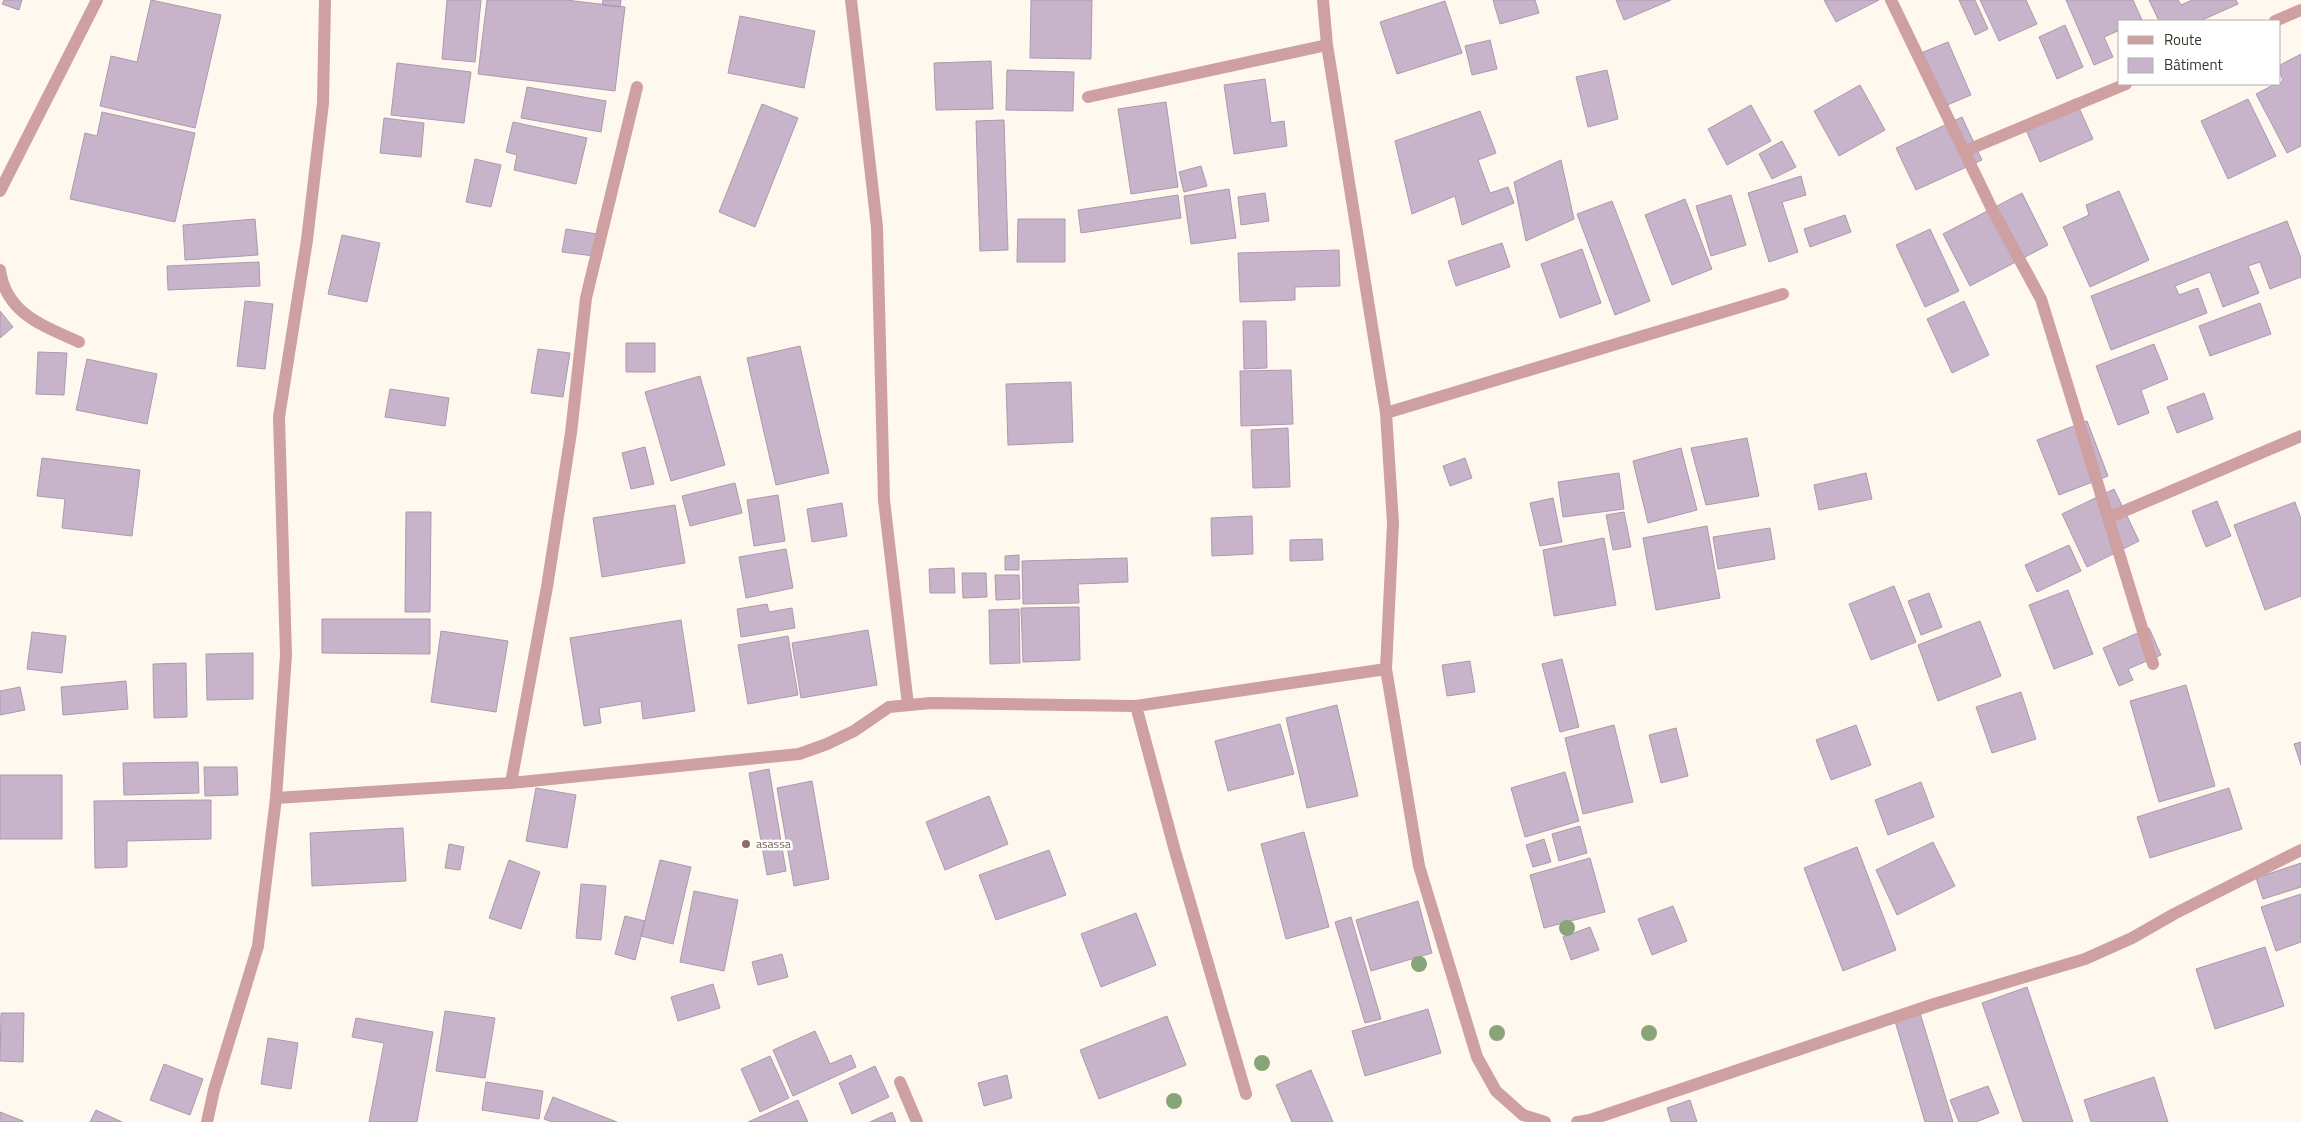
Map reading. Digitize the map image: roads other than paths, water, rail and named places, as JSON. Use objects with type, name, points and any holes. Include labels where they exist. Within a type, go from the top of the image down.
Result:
[{"type":"street","points":[[0,191],[97,0]]},
{"type":"street","points":[[207,1122],[214,1090],[258,946],[276,798],[286,655],[279,417],[307,240],[323,103],[325,0]]},
{"type":"street","points":[[851,0],[877,227],[884,500],[908,705]]},
{"type":"street","points":[[1324,0],[1327,45],[1386,413],[1393,523],[1386,669],[1419,866],[1476,1057],[1496,1091],[1523,1115],[1545,1122]]},
{"type":"street","points":[[1891,0],[1991,207],[2041,299],[2110,517],[2153,664]]},
{"type":"street","points":[[2277,20],[2301,10]]},
{"type":"street","points":[[1088,97],[1327,45]]},
{"type":"street","points":[[1965,151],[2124,85]]},
{"type":"street","points":[[511,783],[547,588],[571,433],[586,298],[637,87]]},
{"type":"street","points":[[0,270],[2,282],[15,307],[30,320],[79,342]]},
{"type":"street","points":[[1386,413],[1783,294]]},
{"type":"street","points":[[2110,517],[2301,436]]},
{"type":"street","points":[[276,798],[511,783],[799,754],[827,744],[854,731],[889,708],[908,705],[931,703],[1136,706],[1386,669]]},
{"type":"street","points":[[1136,706],[1174,851],[1246,1094]]},
{"type":"street","points":[[1577,1122],[1590,1120],[1934,1004],[2085,959],[2132,938],[2174,914],[2301,850]]},
{"type":"street","points":[[900,1082],[917,1122]]},
{"type":"place","name":"asassa","points":[[746,844]]}]
